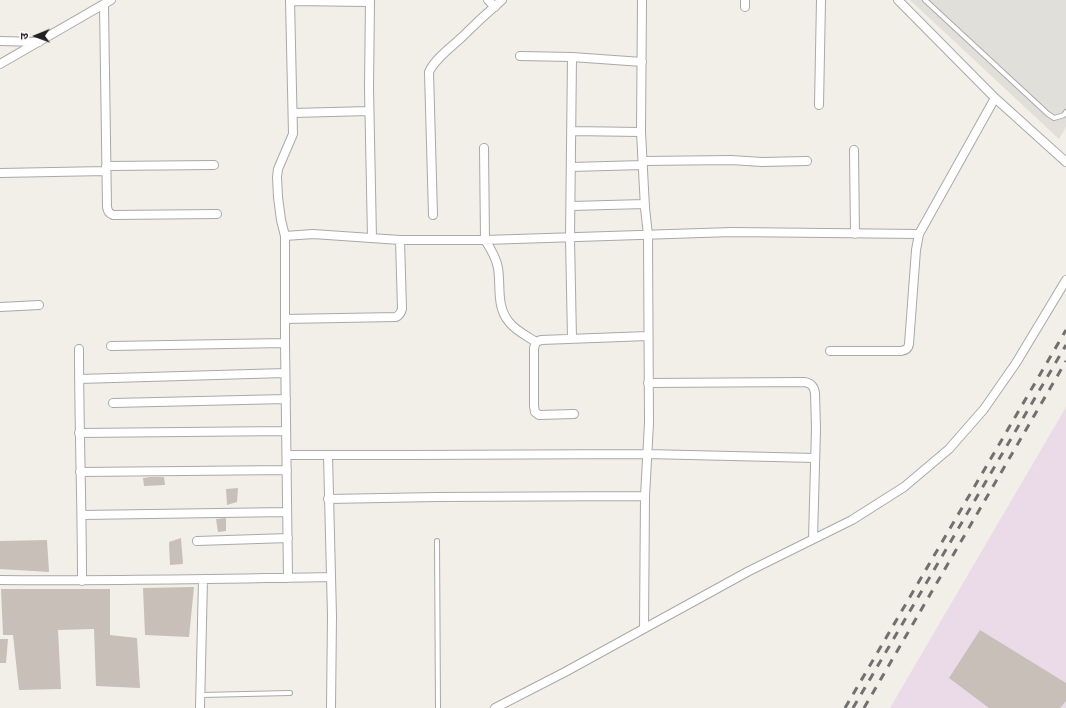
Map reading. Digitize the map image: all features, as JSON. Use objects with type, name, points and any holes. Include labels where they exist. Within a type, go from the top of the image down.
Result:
[{"type":"street","points":[[288,578],[285,236],[278,198],[277,177],[278,169],[293,134],[290,0],[370,1],[369,111],[372,238]]},
{"type":"street","points":[[488,0],[495,7]]},
{"type":"street","points":[[433,215],[429,72],[436,62],[502,0]]},
{"type":"street","points":[[642,0],[641,132],[648,235],[649,424],[645,496],[644,628]]},
{"type":"street","points":[[819,105],[820,0]]},
{"type":"street","points":[[898,0],[995,98],[1066,162]]},
{"type":"street","points":[[0,64],[108,2]]},
{"type":"street","points":[[108,2],[106,169],[108,211],[113,215],[216,214]]},
{"type":"street","points":[[0,40],[40,42]]},
{"type":"street","points":[[520,56],[572,57],[642,62]]},
{"type":"street","points":[[572,57],[570,238],[572,339]]},
{"type":"street","points":[[830,351],[901,351],[908,348],[910,344],[916,250],[919,234],[995,98]]},
{"type":"street","points":[[293,112],[369,111]]},
{"type":"street","points":[[571,131],[641,132]]},
{"type":"street","points":[[484,148],[485,240],[496,259],[501,308],[505,318],[510,324],[518,331],[536,342]]},
{"type":"street","points":[[854,150],[855,234]]},
{"type":"street","points":[[571,167],[731,160],[762,162],[808,161]]},
{"type":"street","points":[[0,173],[214,165]]},
{"type":"street","points":[[571,206],[645,204]]},
{"type":"street","points":[[285,236],[323,234],[400,240],[485,240],[732,232],[919,234]]},
{"type":"street","points":[[285,319],[399,316],[402,309],[400,240]]},
{"type":"street","points":[[496,708],[749,571],[852,520],[904,487],[949,449],[984,409],[1016,363],[1066,280]]},
{"type":"street","points":[[0,307],[39,305]]},
{"type":"street","points":[[536,342],[541,340],[648,336]]},
{"type":"street","points":[[536,342],[534,348],[535,412],[539,414],[574,414]]},
{"type":"street","points":[[111,346],[285,343]]},
{"type":"street","points":[[79,349],[82,581]]},
{"type":"street","points":[[79,379],[286,373]]},
{"type":"street","points":[[648,383],[808,382],[811,384],[815,393],[813,539]]},
{"type":"street","points":[[113,403],[286,399]]},
{"type":"street","points":[[79,433],[286,430]]},
{"type":"street","points":[[287,455],[407,456],[647,454],[815,458]]},
{"type":"street","points":[[328,455],[332,616],[331,708]]},
{"type":"street","points":[[80,472],[287,470]]},
{"type":"street","points":[[328,499],[645,496]]},
{"type":"street","points":[[82,515],[287,512]]},
{"type":"street","points":[[197,541],[288,538]]},
{"type":"street","points":[[0,580],[203,580],[330,577]]},
{"type":"street","points":[[200,708],[203,580]]},
{"type":"lane","points":[[925,0],[1048,114],[1054,118],[1064,115],[1066,112]]},
{"type":"lane","points":[[437,541],[438,708]]},
{"type":"lane","points":[[200,695],[290,692]]},
{"type":"shaded area","points":[[910,0],[1066,0],[1066,127],[1059,139]]},
{"type":"shaded area","points":[[1066,407],[1066,708],[890,708]]},
{"type":"building","points":[[164,477],[165,485],[144,486],[143,478]]},
{"type":"building","points":[[238,488],[237,502],[227,505],[226,489]]},
{"type":"building","points":[[226,518],[226,531],[218,532],[216,519]]},
{"type":"building","points":[[181,538],[183,564],[170,565],[169,542]]},
{"type":"building","points":[[47,540],[49,572],[0,569],[0,541]]},
{"type":"building","points":[[194,587],[189,637],[145,635],[143,588]]},
{"type":"building","points":[[1,589],[110,589],[110,635],[137,638],[140,688],[96,686],[94,629],[58,630],[61,689],[19,690],[13,635],[3,635]]},
{"type":"building","points":[[980,630],[1066,683],[1066,701],[1060,708],[989,708],[949,678]]},
{"type":"building","points":[[0,639],[8,639],[6,663],[0,663]]},
{"type":"railway","points":[[845,708],[1066,330]]},
{"type":"railway","points":[[853,708],[1066,345]]},
{"type":"railway","points":[[864,708],[1066,361]]}]
